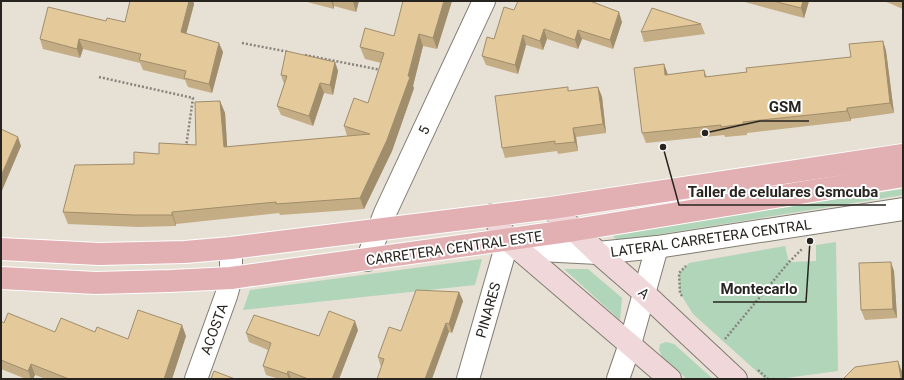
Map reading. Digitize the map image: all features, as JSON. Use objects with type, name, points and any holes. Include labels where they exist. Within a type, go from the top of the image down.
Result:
[{"type":"main road","name":"CARRETERA CENTRAL ESTE","points":[[1,249],[99,254],[185,252],[231,248],[551,208],[903,155]]},
{"type":"main road","name":"CARRETERA CENTRAL ESTE","points":[[1,278],[96,283],[231,278],[367,260],[513,244],[574,230],[903,176]]},
{"type":"street","name":"5","points":[[367,260],[385,212],[484,1]]},
{"type":"street","name":"A","points":[[551,208],[736,379]]},
{"type":"street","name":"LATERAL CARRETERA CENTRAL","points":[[513,244],[598,253],[657,247],[903,209]]},
{"type":"street","points":[[492,215],[513,244],[670,379]]},
{"type":"street","name":"PINARES","points":[[468,379],[513,244]]},
{"type":"street","points":[[618,379],[630,344],[657,247]]},
{"type":"street","name":"ACOSTA","points":[[196,379],[231,278],[231,248]]},
{"type":"path","points":[[242,43],[297,54]]},
{"type":"path","points":[[305,55],[383,71]]},
{"type":"path","points":[[100,77],[193,98],[186,148]]},
{"type":"path","points":[[719,336],[724,341],[789,262],[805,246]]},
{"type":"path","points":[[684,298],[680,292],[679,273],[689,263]]},
{"type":"path","points":[[757,369],[768,379]]},
{"type":"green space","points":[[903,189],[903,195],[618,241],[611,234]]},
{"type":"green space","points":[[836,242],[838,371],[778,379],[765,379],[693,314],[680,293],[679,273],[689,263],[785,246],[789,262],[816,261],[816,245]]},
{"type":"green space","points":[[482,259],[475,285],[243,310],[250,290]]},
{"type":"green space","points":[[564,269],[588,269],[622,298],[620,320]]},
{"type":"green space","points":[[666,342],[674,344],[713,379],[687,379],[662,357],[659,350],[660,344]]},
{"type":"building","points":[[130,1],[189,1],[181,32],[219,43],[209,84],[184,78],[186,71],[139,60],[141,54],[79,39],[77,49],[40,39],[48,7],[106,21],[107,18],[125,22]]},
{"type":"building","points":[[403,1],[444,1],[433,38],[419,34],[408,76],[410,77],[387,140],[360,198],[276,204],[276,202],[172,212],[172,215],[63,212],[75,165],[134,164],[134,152],[159,154],[159,143],[196,145],[195,102],[220,101],[224,147],[370,134],[344,126],[354,98],[368,103],[384,53],[360,47],[365,28],[394,36]]},
{"type":"building","points":[[518,1],[590,1],[619,12],[610,40],[578,30],[575,40],[544,29],[540,41],[523,35],[515,65],[482,56],[487,37],[494,39],[504,7],[514,10]]},
{"type":"building","points":[[773,1],[803,1],[801,8]]},
{"type":"building","points":[[652,8],[701,24],[641,32]]},
{"type":"building","points":[[883,41],[890,103],[847,108],[847,111],[743,122],[743,124],[721,127],[721,125],[642,133],[634,68],[664,64],[665,75],[704,70],[705,77],[747,72],[746,68],[851,57],[849,44]]},
{"type":"building","points":[[286,51],[335,62],[330,85],[320,83],[309,116],[277,106],[287,76],[281,75]]},
{"type":"building","points":[[568,87],[568,91],[598,87],[603,124],[573,128],[575,142],[555,144],[555,141],[502,148],[495,96]]},
{"type":"building","points":[[1,129],[18,137],[1,176]]},
{"type":"building","points":[[891,262],[893,309],[861,310],[859,263]]},
{"type":"building","points":[[416,290],[459,292],[449,324],[446,323],[425,379],[377,379],[384,359],[378,357],[389,327],[401,331]]},
{"type":"building","points":[[138,310],[182,325],[164,379],[69,379],[31,364],[28,371],[1,360],[1,321],[4,323],[8,313],[55,332],[61,318],[95,332],[97,327],[128,339]]},
{"type":"building","points":[[329,311],[355,321],[332,379],[308,379],[288,371],[287,374],[263,366],[271,343],[246,333],[254,315],[319,336]]},
{"type":"building","points":[[898,361],[901,378],[903,377],[903,379],[843,379],[855,367]]},
{"type":"building","points":[[214,371],[235,379],[211,379]]},
{"type":"place","name":"GSM","points":[[705,133]]},
{"type":"place","name":"Taller de celulares Gsmcuba","points":[[663,147]]},
{"type":"place","name":"Montecarlo","points":[[810,241]]}]
